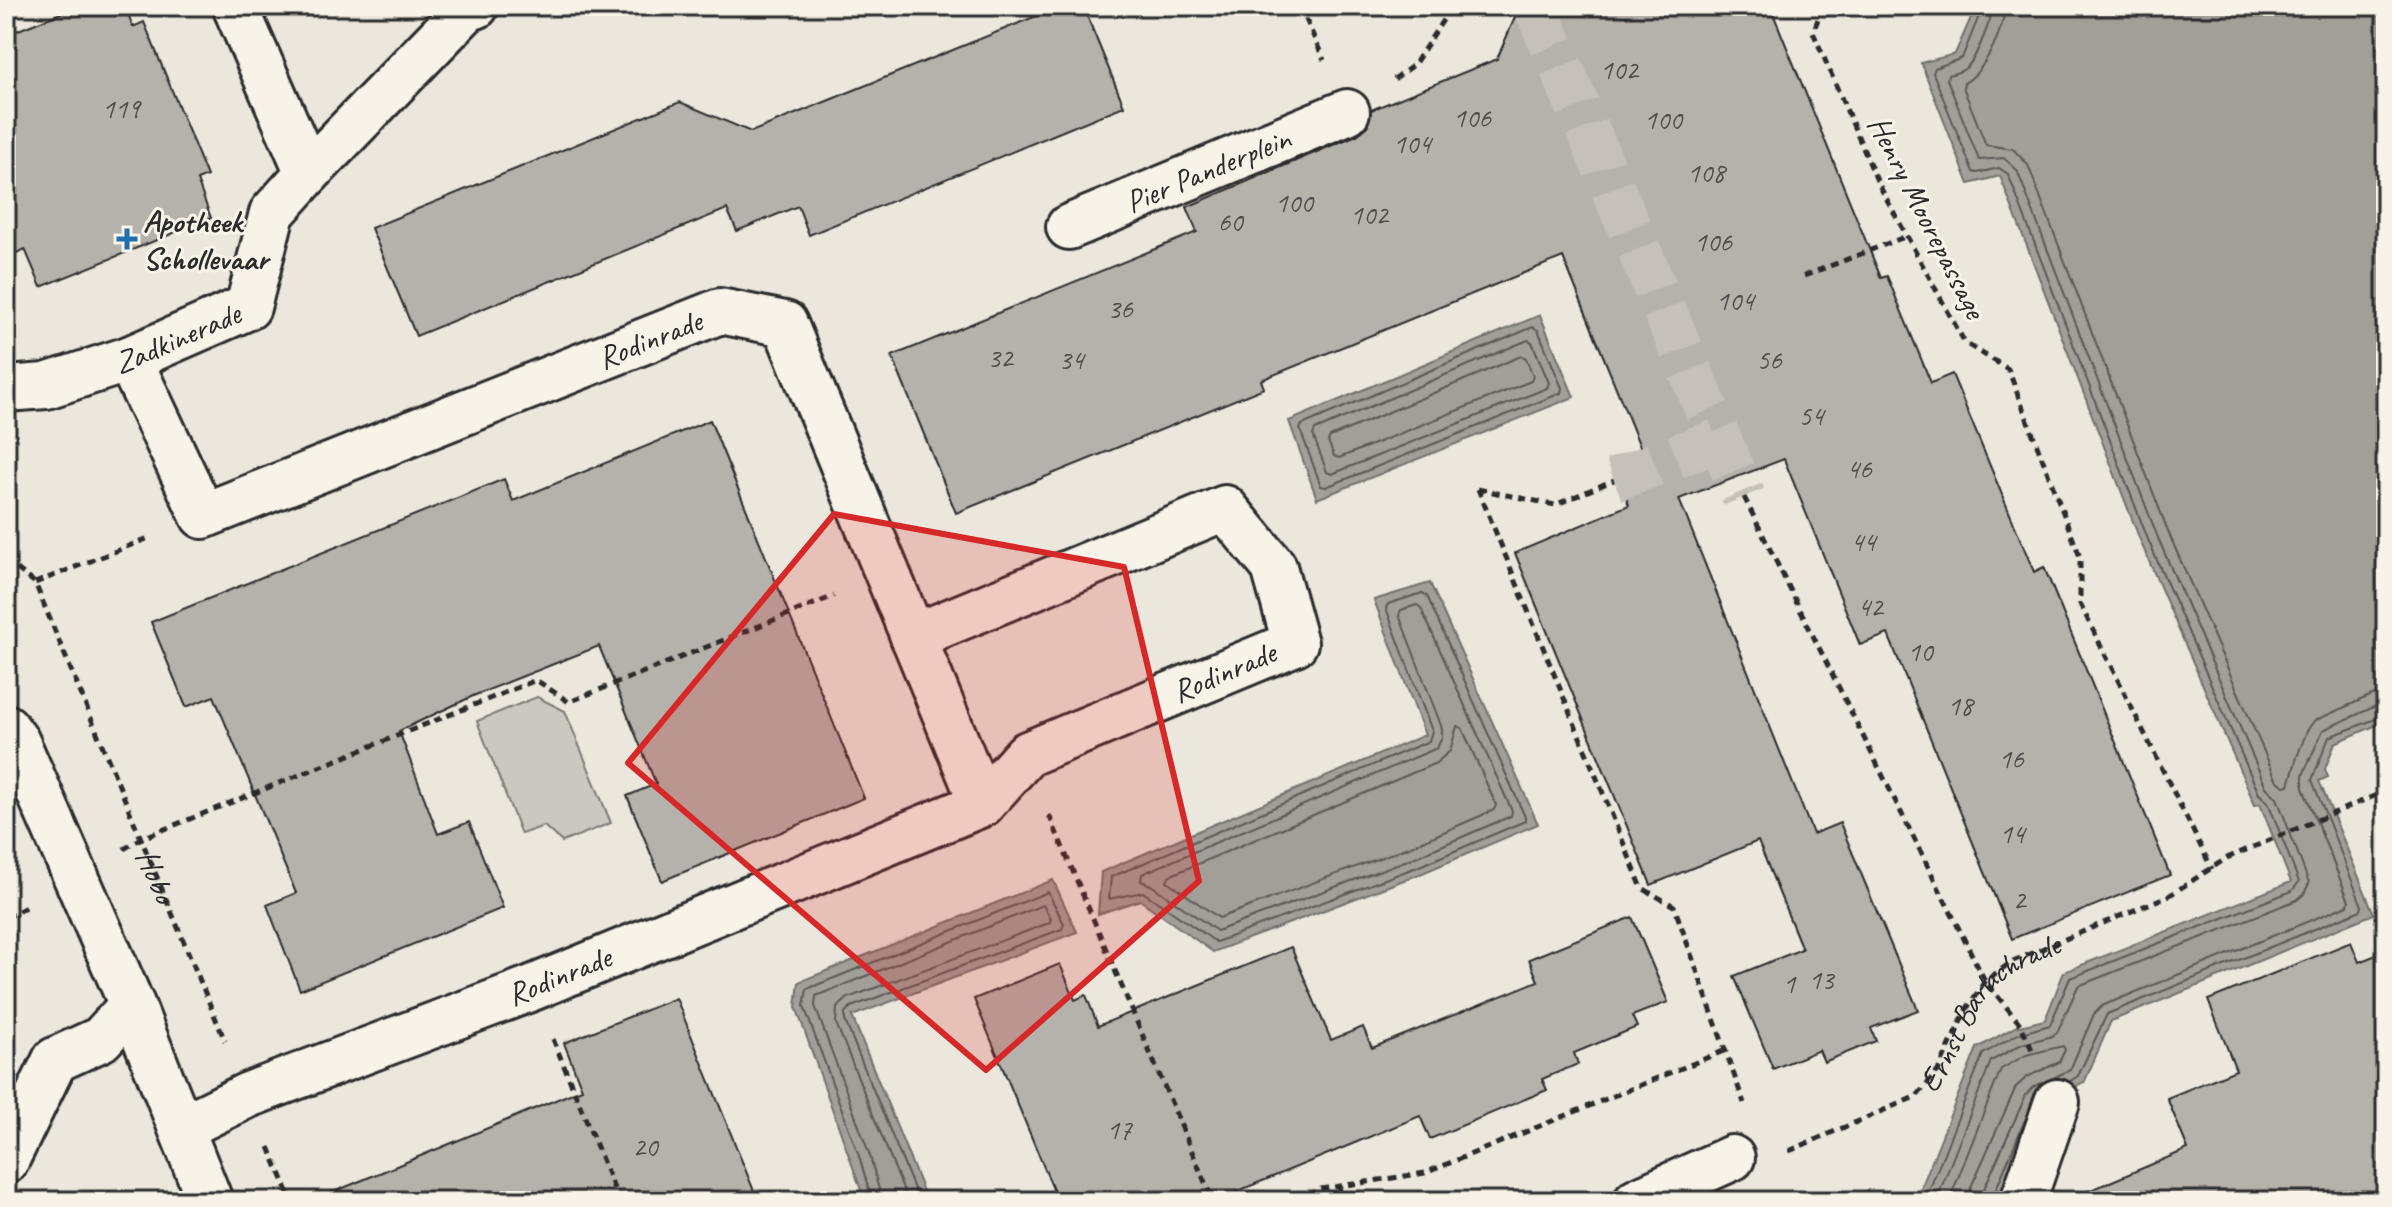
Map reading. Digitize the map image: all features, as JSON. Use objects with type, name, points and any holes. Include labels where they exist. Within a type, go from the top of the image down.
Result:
[{"type":"street","points":[[235,6],[308,173]]},
{"type":"street","name":"Zadkinerade","points":[[6,389],[46,386],[129,359],[248,307],[272,213],[467,9],[476,6]]},
{"type":"street","name":"Pier Panderplein","points":[[1069,227],[1347,112]]},
{"type":"street","name":"Rodinrade","points":[[203,516],[720,311],[785,324],[982,804]]},
{"type":"street","points":[[129,359],[203,516]]},
{"type":"street","name":"Rodinrade","points":[[181,1128],[248,1095],[532,988],[982,804],[1027,754],[1295,643],[1274,567],[1225,508],[913,637]]},
{"type":"street","points":[[6,727],[17,742],[132,1005],[210,1201]]},
{"type":"street","points":[[6,1161],[55,1060],[101,1039],[132,1005]]},
{"type":"street","points":[[2023,1201],[2057,1102]]},
{"type":"street","points":[[1636,1201],[1732,1158]]},
{"type":"path","name":"Henry Moorepassage","points":[[1823,6],[1813,32],[1878,183],[1965,343],[2008,369],[2080,557],[2080,604],[2212,869]]},
{"type":"path","points":[[1804,276],[1907,236]]},
{"type":"path","points":[[1614,480],[1555,505],[1478,489],[1642,888],[1674,906],[1755,1133],[1732,1158]]},
{"type":"path","points":[[1744,497],[1985,981],[2021,1025]]},
{"type":"path","points":[[35,583],[203,516]]},
{"type":"path","name":"Hobo","points":[[6,560],[35,583],[292,1201]]},
{"type":"path","points":[[6,918],[77,879],[140,839],[536,680],[569,702],[887,574]]},
{"type":"path","points":[[1027,754],[1055,834],[1213,1201]]},
{"type":"path","name":"Ernst Barlachrade","points":[[1732,1158],[1758,1164],[1917,1096],[1938,1071],[1966,1010],[1985,981],[2013,961],[2170,895],[2227,858],[2270,838],[2386,791]]},
{"type":"path","points":[[532,988],[619,1201]]},
{"type":"path","points":[[1295,1201],[1321,1189],[1425,1173],[1726,1050]]},
{"type":"path","points":[[1338,1186],[1344,1201]]},
{"type":"highlighted area","points":[[834,514],[1124,567],[1199,881],[986,1070],[628,763]]},
{"type":"shaded area","points":[[537,697],[565,711],[611,823],[562,842],[544,826],[521,834],[477,721]]},
{"type":"water","points":[[1976,6],[2386,6],[2386,721],[2335,743],[2325,769],[2328,777],[2319,781],[2374,914],[2111,1021],[2084,1083],[2042,1103],[1998,1201],[1916,1201],[1977,1048],[2015,1027],[2045,1020],[2064,972],[2291,882],[2260,804],[2255,805],[2142,545],[2000,176],[1969,184],[1921,63],[1955,54]]},
{"type":"water","points":[[1540,315],[1574,397],[1317,499],[1289,421]]},
{"type":"water","points":[[1430,583],[1538,824],[1420,874],[1213,952],[1140,900],[1098,914],[1101,872],[1425,735],[1374,600]]},
{"type":"water","points":[[1053,880],[1077,932],[852,1016],[927,1201],[865,1201],[796,1007],[799,982]]},
{"type":"building","points":[[78,6],[125,6],[133,27],[144,22],[207,176],[197,180],[211,218],[41,287],[25,249],[6,258],[6,35]]},
{"type":"building","points":[[1061,6],[1083,6],[1124,106],[809,235],[798,206],[737,231],[727,209],[416,336],[371,228],[680,102],[751,132]]},
{"type":"building","points":[[1520,6],[1770,6],[1881,278],[1887,276],[1931,383],[1952,374],[2034,572],[2044,567],[2170,875],[2012,939],[1888,634],[1860,645],[1784,459],[1679,499],[1813,834],[1840,823],[1918,1010],[1871,1028],[1876,1041],[1824,1062],[1819,1050],[1773,1069],[1734,976],[1802,949],[1758,841],[1651,885],[1515,553],[1629,505],[1611,461],[1641,449],[1563,257],[1261,380],[1264,388],[956,513],[892,356],[1197,232],[1187,207],[1357,135],[1367,127],[1371,110],[1497,59]]},
{"type":"building","points":[[710,420],[864,798],[662,881],[627,796],[656,784],[599,646],[473,696],[399,731],[438,834],[469,822],[503,908],[300,990],[267,905],[296,893],[214,696],[186,707],[151,622],[504,479],[513,501]]},
{"type":"building","points":[[1632,917],[1668,1002],[1632,1016],[1637,1027],[1574,1053],[1578,1064],[1542,1079],[1547,1090],[1430,1139],[1420,1116],[1214,1201],[1058,1201],[974,999],[1060,964],[1075,1000],[1086,995],[1098,1026],[1291,947],[1331,1040],[1363,1027],[1372,1048],[1538,981],[1529,959]]},
{"type":"building","points":[[2351,942],[2359,962],[2386,951],[2386,1201],[2065,1201],[2188,1149],[2167,1098],[2236,1070],[2208,1000]]},
{"type":"building","points":[[676,998],[758,1201],[312,1201],[582,1089],[564,1043]]},
{"type":"tunnel","points":[[1535,6],[1744,497]]},
{"type":"tunnel","points":[[1614,480],[1719,440]]},
{"type":"place","name":"Apotheek Schollevaar","points":[[127,239]]}]
